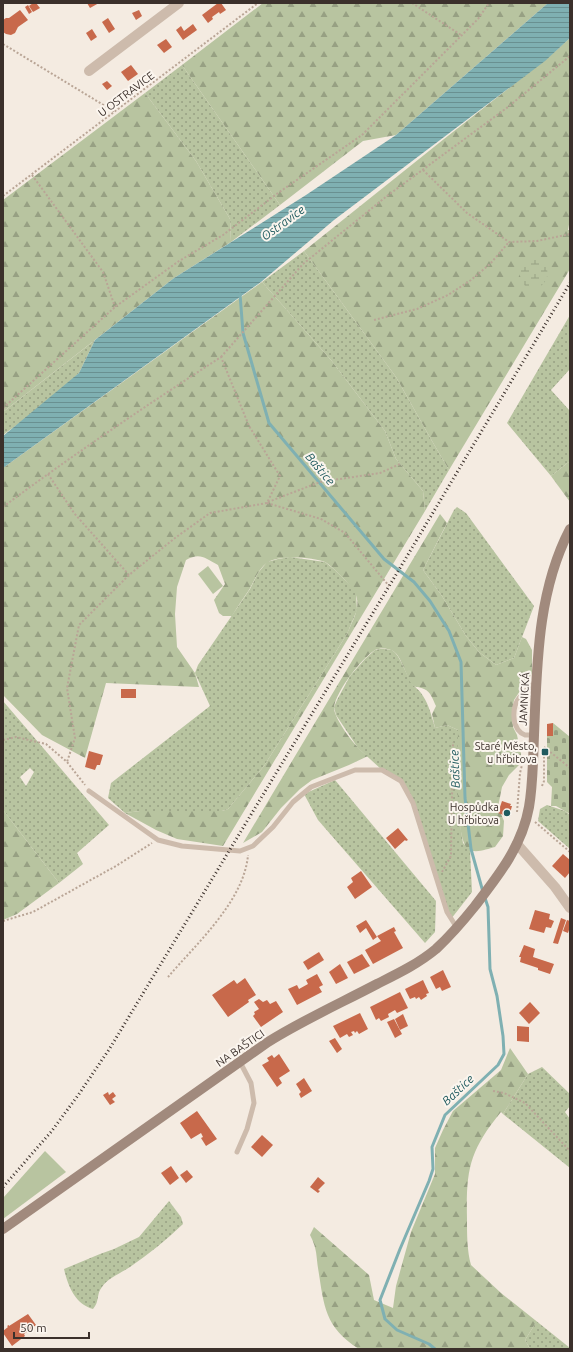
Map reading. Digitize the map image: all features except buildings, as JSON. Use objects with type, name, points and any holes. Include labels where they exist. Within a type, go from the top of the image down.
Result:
[{"type":"main road","name":"JAMNICKÁ","points":[[488,890],[517,844],[522,814],[530,795],[537,681],[545,598],[558,553],[570,529]]},
{"type":"main road","name":"NA BAŠTICI","points":[[3,1229],[240,1062],[291,1028],[414,965],[435,950],[457,928],[488,890]]},
{"type":"street","points":[[89,71],[179,3]]},
{"type":"street","points":[[517,844],[555,887],[570,908]]},
{"type":"lane","points":[[534,735],[525,735],[519,730],[515,725],[513,717],[516,702],[522,694],[537,681]]},
{"type":"lane","points":[[90,791],[158,840],[182,846],[240,851],[253,846],[273,827],[293,802],[311,787],[355,770],[382,770],[401,781],[413,803],[447,912],[457,928]]},
{"type":"lane","points":[[237,1152],[254,1103],[251,1083],[240,1062]]},
{"type":"path","name":"U OSTRAVICE","points":[[3,196],[258,3]]},
{"type":"path","points":[[412,3],[461,35]]},
{"type":"path","points":[[3,408],[115,307],[179,261],[223,235],[278,193],[362,135],[478,18],[489,3]]},
{"type":"path","points":[[3,44],[115,112]]},
{"type":"path","points":[[3,507],[153,401],[221,357],[302,264],[387,196],[508,107],[570,56]]},
{"type":"path","points":[[422,170],[467,213],[509,242],[537,241],[570,234]]},
{"type":"path","points":[[32,175],[103,272],[115,307]]},
{"type":"path","points":[[374,320],[417,309],[448,295],[471,280],[490,264],[509,242]]},
{"type":"path","points":[[221,357],[249,426],[280,476],[267,503]]},
{"type":"path","points":[[67,762],[75,738],[67,688],[79,625],[129,575],[175,538],[210,513],[267,503],[320,482],[380,474],[400,464]]},
{"type":"path","points":[[48,474],[74,513],[129,575]]},
{"type":"path","points":[[267,503],[321,519],[345,533],[389,586]]},
{"type":"path","points":[[3,740],[16,737],[46,744],[67,762],[90,791]]},
{"type":"path","points":[[437,880],[451,856],[453,742]]},
{"type":"path","points":[[544,747],[570,768]]},
{"type":"path","points":[[520,773],[519,792],[522,814],[570,852]]},
{"type":"path","points":[[3,921],[33,912],[116,866],[158,840]]},
{"type":"path","points":[[168,977],[219,919],[238,889],[247,867],[249,848]]},
{"type":"path","points":[[493,1092],[504,1093],[525,1103],[570,1151]]},
{"type":"green space","points":[[263,3],[548,3],[396,135],[363,141],[280,205],[182,65]]},
{"type":"green space","points":[[570,38],[570,219],[568,230],[570,230],[570,269],[449,470],[396,377],[304,251],[551,55]]},
{"type":"green space","points":[[182,65],[280,205],[231,242],[230,219],[196,161],[145,93]]},
{"type":"green space","points":[[145,93],[196,161],[230,219],[231,242],[174,278],[3,412],[3,200]]},
{"type":"green space","points":[[304,251],[396,377],[449,470],[425,511],[423,491],[396,459],[385,431],[331,360],[262,282]]},
{"type":"green space","points":[[536,257],[543,261],[546,266],[547,278],[539,287],[535,288],[525,286],[520,276],[520,266],[529,259]]},
{"type":"green space","points":[[262,282],[331,360],[385,431],[396,459],[423,491],[425,511],[223,846],[177,839],[156,830],[125,813],[140,811],[222,811],[228,809],[264,766],[347,634],[357,609],[357,598],[355,593],[342,576],[325,562],[305,558],[280,558],[268,562],[262,568],[232,616],[223,616],[219,613],[214,600],[225,584],[218,565],[199,556],[186,560],[177,587],[175,614],[177,647],[195,673],[199,687],[106,683],[85,758],[42,735],[3,695],[3,468]]},
{"type":"green space","points":[[570,315],[570,369],[551,390],[570,411],[570,461],[551,476],[507,423]]},
{"type":"green space","points":[[95,340],[79,373],[48,402],[3,435],[3,412]]},
{"type":"green space","points":[[570,461],[570,502],[551,476]]},
{"type":"green space","points":[[457,507],[466,513],[534,606],[514,658],[496,665],[479,652],[466,636],[442,596],[423,570],[454,510]]},
{"type":"green space","points":[[440,514],[447,523],[423,570],[442,596],[466,636],[479,652],[496,665],[514,658],[522,637],[526,639],[532,650],[532,673],[514,700],[512,712],[513,727],[517,735],[521,754],[519,765],[509,775],[502,787],[498,807],[504,821],[503,836],[495,847],[478,851],[468,849],[464,842],[459,812],[457,774],[458,730],[447,725],[435,728],[432,714],[436,706],[430,694],[426,690],[413,685],[398,655],[391,650],[383,648],[375,650],[363,660],[350,676],[340,692],[334,707],[337,719],[347,734],[358,748],[368,756],[312,780],[300,789],[281,808],[262,832],[243,843]]},
{"type":"green space","points":[[290,557],[325,562],[352,587],[356,593],[357,610],[347,634],[264,766],[228,809],[222,811],[140,811],[125,813],[108,798],[111,783],[210,706],[195,673],[198,665],[250,589],[258,573],[267,562]]},
{"type":"green space","points":[[208,566],[223,586],[213,594],[198,574]]},
{"type":"green space","points":[[375,650],[392,650],[398,656],[411,682],[425,700],[435,728],[447,725],[458,730],[459,818],[463,843],[470,850],[472,892],[451,919],[413,803],[401,781],[382,770],[358,748],[336,715],[334,707],[350,676]]},
{"type":"green space","points":[[3,701],[109,825],[77,853],[83,864],[59,883],[3,810]],"holes":[[[30,768],[34,772],[26,786],[20,777]]]},
{"type":"green space","points":[[553,723],[570,737],[570,814],[556,806],[551,806],[552,787],[547,782],[547,736],[553,736]]},
{"type":"green space","points":[[335,780],[436,901],[435,932],[425,943],[318,820],[304,794]]},
{"type":"green space","points":[[547,805],[565,811],[570,815],[570,849],[538,821],[540,809]]},
{"type":"green space","points":[[3,810],[59,883],[17,914],[3,920]]},
{"type":"green space","points":[[510,1048],[528,1074],[503,1114],[501,1112],[490,1126],[476,1150],[467,1187],[468,1242],[471,1265],[501,1293],[535,1320],[535,1324],[525,1340],[530,1349],[359,1349],[347,1341],[332,1323],[324,1304],[316,1251],[310,1235],[314,1227],[369,1275],[374,1300],[393,1308],[396,1286],[411,1232],[435,1174],[435,1148],[443,1130],[453,1111],[501,1070]]},
{"type":"green space","points":[[542,1067],[570,1094],[570,1106],[565,1112],[570,1119],[570,1168],[503,1114],[528,1074]]},
{"type":"green space","points":[[45,1151],[66,1172],[3,1219],[3,1198]]},
{"type":"green space","points":[[169,1201],[181,1217],[183,1224],[144,1257],[111,1278],[100,1290],[97,1303],[93,1309],[81,1303],[70,1288],[64,1269],[114,1249],[139,1237]]},
{"type":"green space","points":[[535,1320],[570,1349],[530,1349],[525,1340],[535,1324]]},
{"type":"water","name":"Ostravice","points":[[548,3],[570,3],[570,38],[545,61],[334,220],[261,282],[3,468],[3,436],[79,373],[95,340],[174,278],[306,195],[396,135]]},
{"type":"waterway","name":"Baštice","points":[[240,294],[243,333],[269,423],[384,559],[414,582],[430,601],[449,631],[461,662],[465,798],[471,849],[483,892]]},
{"type":"waterway","name":"Baštice","points":[[435,1349],[429,1344],[397,1330],[385,1319],[380,1300],[429,1181],[433,1169],[432,1147],[445,1115],[498,1065],[504,1054],[497,996],[490,969],[488,907],[485,898]]},
{"type":"railway","points":[[3,1187],[51,1132],[110,1048],[570,283]]},
{"type":"place","name":"Staré Město, u hřbitova","points":[[545,752]]},
{"type":"place","name":"Hospůdka U hřbitova","points":[[507,813]]}]
